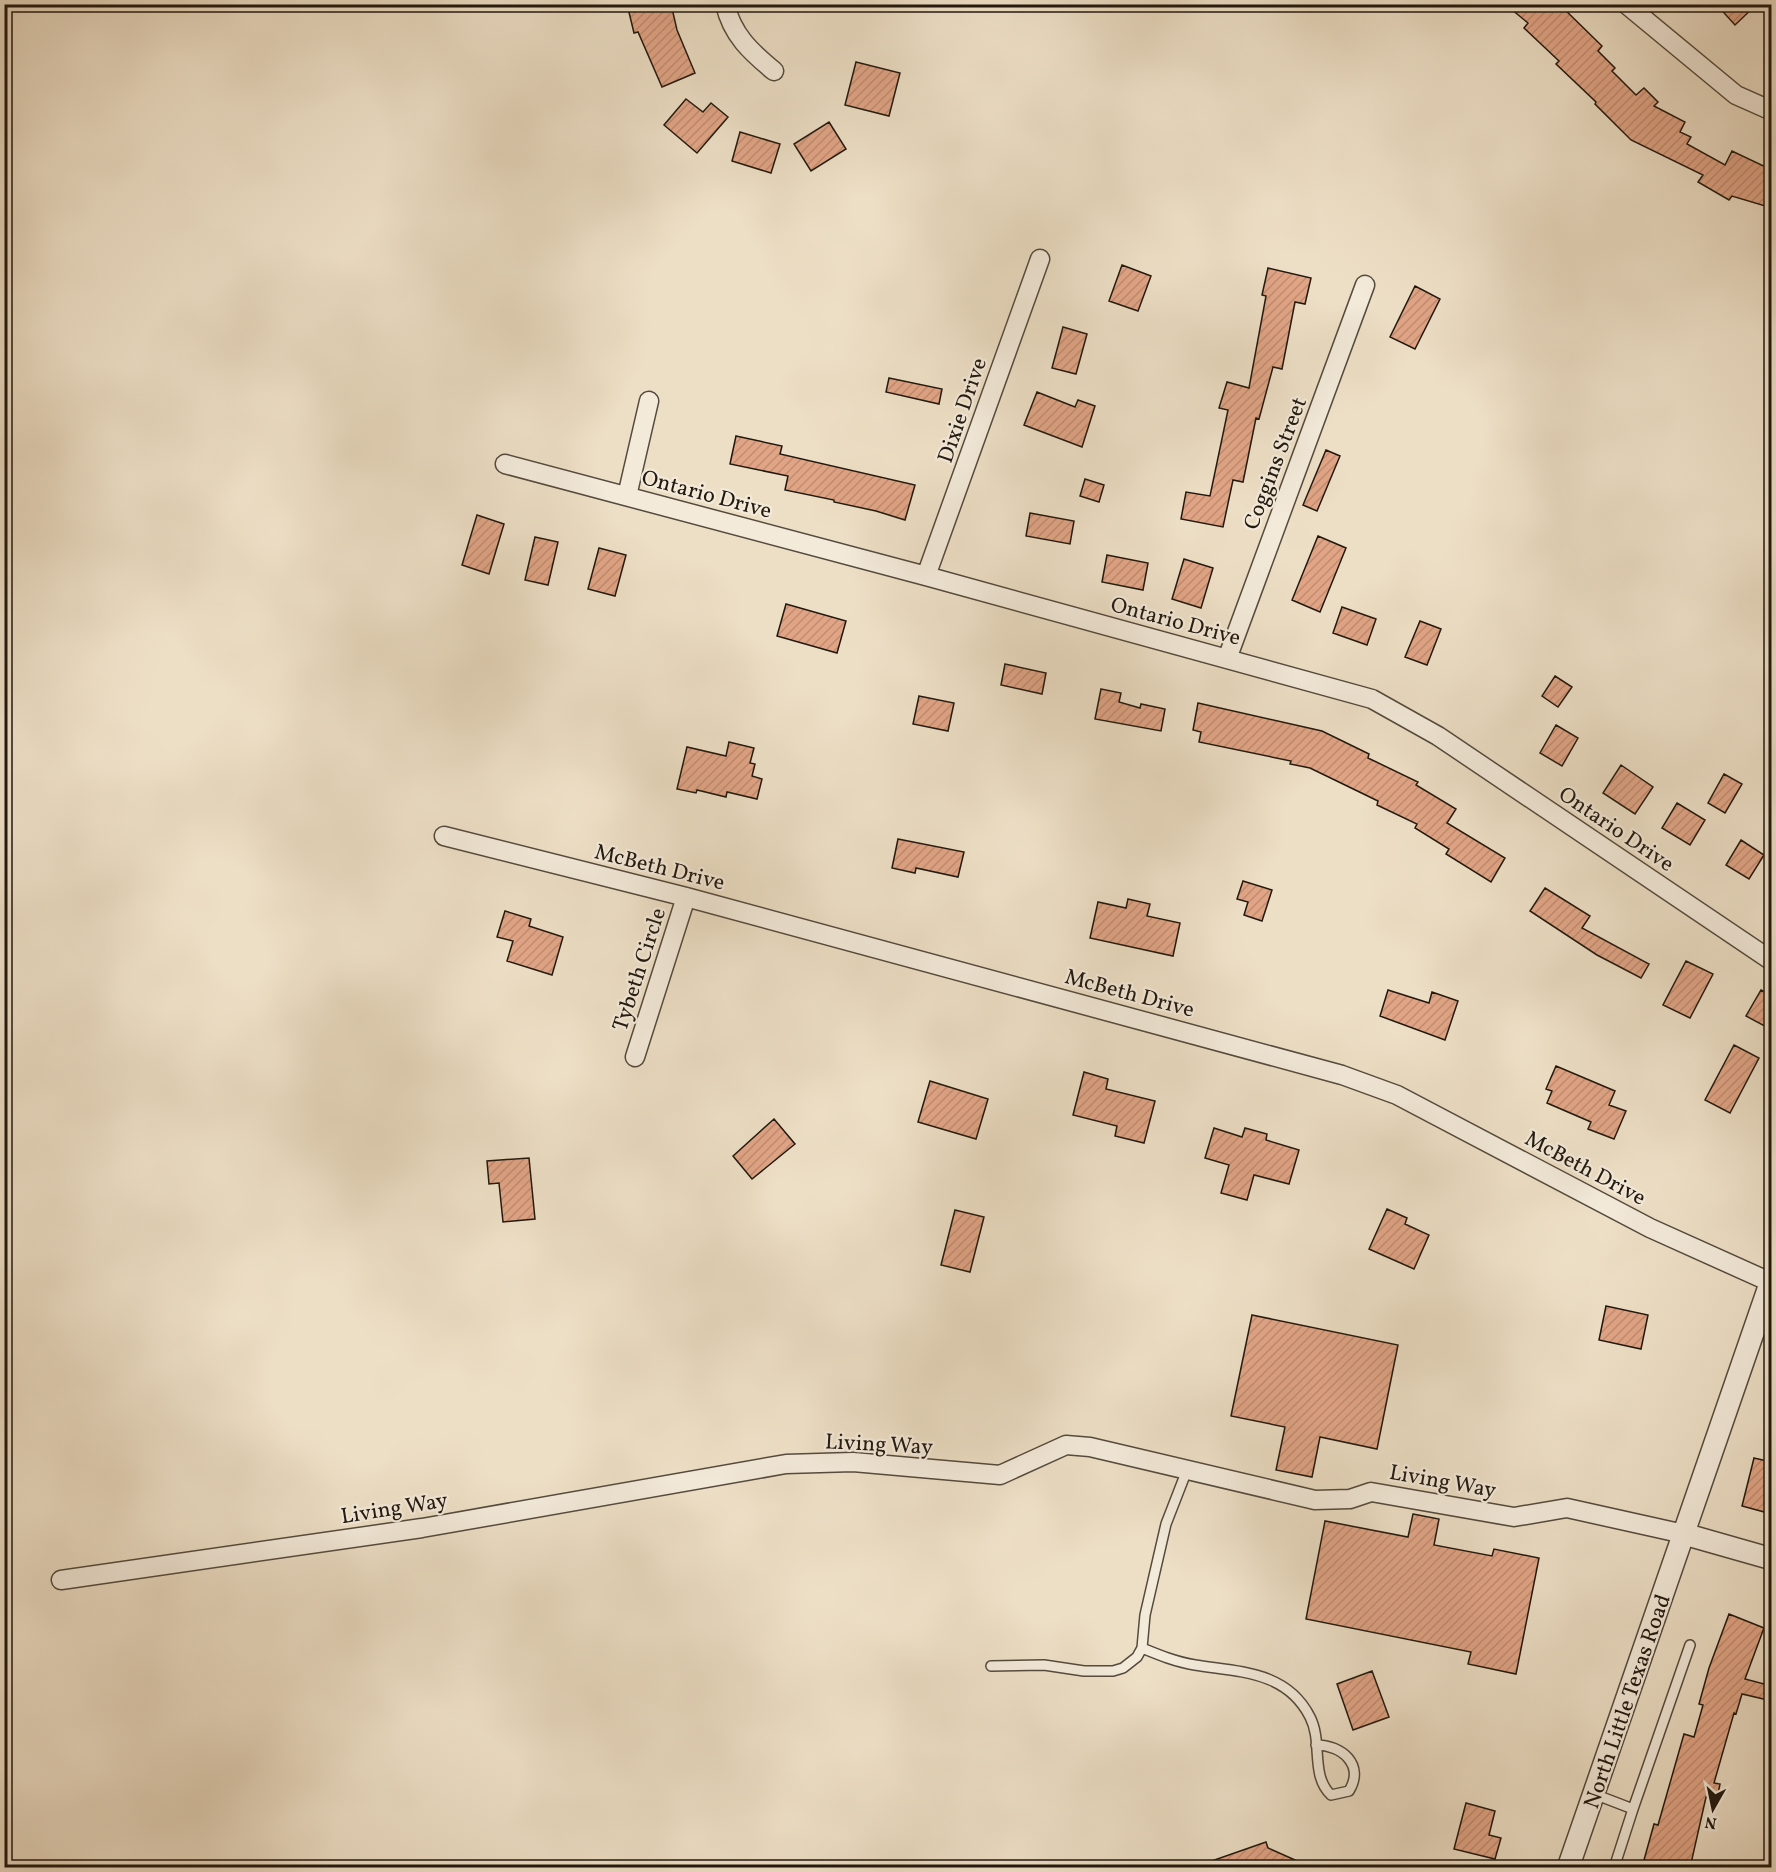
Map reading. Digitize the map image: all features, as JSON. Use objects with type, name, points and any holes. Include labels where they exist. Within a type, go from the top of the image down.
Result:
[{"type":"street","points":[[725,4],[729,20],[747,49],[774,71]]},
{"type":"street","points":[[1626,4],[1736,95],[1772,111]]},
{"type":"street","name":"Dixie Drive","points":[[926,576],[1040,259]]},
{"type":"street","name":"Coggins Street","points":[[1227,658],[1365,285]]},
{"type":"street","points":[[627,496],[649,401]]},
{"type":"street","name":"Ontario Drive","points":[[505,464],[926,576],[1372,699],[1438,736],[1772,962]]},
{"type":"street","name":"McBeth Drive","points":[[444,836],[686,897],[1342,1075],[1397,1095],[1650,1228],[1771,1280]]},
{"type":"street","name":"Tybeth Circle","points":[[635,1057],[686,897]]},
{"type":"street","name":"North Little Texas Road","points":[[1568,1868],[1771,1280]]},
{"type":"street","name":"Living Way","points":[[61,1580],[422,1528],[786,1464],[854,1462],[1000,1475],[1066,1445],[1090,1447],[1315,1500],[1350,1499],[1371,1492],[1514,1517],[1567,1508],[1684,1534]]},
{"type":"street","points":[[1684,1534],[1772,1559]]},
{"type":"lane","points":[[991,1666],[1044,1665],[1084,1671],[1113,1671],[1129,1664],[1142,1648],[1145,1616],[1166,1524],[1187,1470]]},
{"type":"lane","points":[[1614,1868],[1690,1645]]},
{"type":"lane","points":[[1142,1648],[1168,1659],[1248,1673],[1269,1679],[1292,1690],[1310,1716],[1323,1787],[1331,1795],[1349,1791],[1354,1778],[1350,1758],[1341,1749],[1328,1745],[1316,1745]]},
{"type":"lane","points":[[1594,1794],[1633,1809]]},
{"type":"building","points":[[627,4],[671,4],[677,30],[695,73],[662,87],[638,32],[634,33]]},
{"type":"building","points":[[1505,4],[1559,4],[1602,46],[1598,51],[1615,68],[1612,71],[1636,95],[1644,88],[1658,102],[1654,106],[1685,122],[1680,132],[1691,137],[1687,144],[1725,165],[1732,151],[1772,170],[1772,208],[1732,196],[1729,200],[1698,182],[1703,175],[1631,140],[1556,64],[1559,61],[1524,28],[1528,23]]},
{"type":"building","points":[[1716,4],[1757,4],[1735,25]]},
{"type":"building","points":[[856,62],[900,73],[889,116],[845,105]]},
{"type":"building","points":[[686,99],[703,112],[711,103],[728,117],[697,153],[664,125]]},
{"type":"building","points":[[829,122],[846,149],[811,171],[794,144]]},
{"type":"building","points":[[740,132],[780,144],[771,173],[732,161]]},
{"type":"building","points":[[1122,265],[1151,276],[1138,311],[1109,301]]},
{"type":"building","points":[[1268,268],[1311,278],[1305,304],[1295,302],[1282,369],[1273,367],[1259,419],[1256,418],[1243,482],[1233,480],[1223,527],[1181,519],[1186,492],[1210,496],[1228,410],[1219,408],[1227,382],[1249,388],[1266,296],[1262,295]]},
{"type":"building","points":[[1415,286],[1440,299],[1415,349],[1390,337]]},
{"type":"building","points":[[1063,327],[1087,334],[1076,374],[1052,368]]},
{"type":"building","points":[[889,378],[942,389],[939,404],[886,392]]},
{"type":"building","points":[[1037,392],[1075,407],[1078,400],[1095,406],[1082,447],[1024,425]]},
{"type":"building","points":[[736,436],[782,446],[780,454],[915,485],[905,520],[834,502],[834,500],[785,490],[788,476],[730,464]]},
{"type":"building","points":[[1326,450],[1340,456],[1317,511],[1303,505]]},
{"type":"building","points":[[1085,479],[1104,485],[1099,502],[1080,496]]},
{"type":"building","points":[[1030,513],[1074,521],[1070,544],[1026,536]]},
{"type":"building","points":[[477,515],[504,524],[489,574],[462,565]]},
{"type":"building","points":[[1318,536],[1346,548],[1320,612],[1292,600]]},
{"type":"building","points":[[535,537],[558,542],[548,585],[525,580]]},
{"type":"building","points":[[599,548],[626,555],[615,596],[588,589]]},
{"type":"building","points":[[1107,555],[1148,563],[1143,590],[1102,582]]},
{"type":"building","points":[[1184,559],[1213,568],[1201,608],[1172,599]]},
{"type":"building","points":[[786,604],[846,621],[837,653],[777,636]]},
{"type":"building","points":[[1342,607],[1376,619],[1367,645],[1333,633]]},
{"type":"building","points":[[1420,621],[1441,629],[1427,665],[1405,657]]},
{"type":"building","points":[[1005,664],[1046,673],[1042,694],[1001,685]]},
{"type":"building","points":[[1555,676],[1572,687],[1558,707],[1542,696]]},
{"type":"building","points":[[1101,689],[1121,693],[1119,702],[1140,708],[1141,704],[1165,709],[1161,731],[1095,719]]},
{"type":"building","points":[[919,696],[954,703],[948,731],[913,724]]},
{"type":"building","points":[[1198,703],[1322,731],[1369,754],[1368,758],[1418,782],[1416,785],[1456,809],[1447,823],[1505,858],[1491,882],[1446,854],[1449,849],[1415,828],[1417,824],[1377,805],[1378,801],[1310,768],[1290,764],[1291,761],[1199,742],[1201,732],[1193,730]]},
{"type":"building","points":[[1556,725],[1578,738],[1562,766],[1540,753]]},
{"type":"building","points":[[729,742],[754,748],[750,763],[755,764],[752,776],[762,779],[757,799],[727,792],[726,797],[697,790],[696,793],[677,789],[687,747],[726,756]]},
{"type":"building","points":[[1621,765],[1653,787],[1635,814],[1603,793]]},
{"type":"building","points":[[1724,774],[1742,784],[1725,813],[1708,803]]},
{"type":"building","points":[[1677,803],[1705,820],[1690,845],[1662,828]]},
{"type":"building","points":[[898,839],[964,852],[958,877],[916,868],[915,873],[892,868]]},
{"type":"building","points":[[1741,840],[1764,855],[1749,879],[1726,865]]},
{"type":"building","points":[[1243,881],[1272,890],[1262,921],[1244,915],[1248,902],[1237,899]]},
{"type":"building","points":[[1545,888],[1590,916],[1582,928],[1649,964],[1641,978],[1597,955],[1530,911]]},
{"type":"building","points":[[1128,899],[1150,904],[1147,916],[1180,923],[1173,956],[1090,938],[1098,902],[1126,908]]},
{"type":"building","points":[[505,911],[531,919],[529,926],[563,937],[552,975],[507,961],[513,941],[497,937]]},
{"type":"building","points":[[1686,961],[1713,974],[1690,1018],[1663,1005]]},
{"type":"building","points":[[1388,990],[1429,1003],[1432,992],[1458,1001],[1445,1040],[1380,1016]]},
{"type":"building","points":[[1761,990],[1772,996],[1772,1030],[1746,1016]]},
{"type":"building","points":[[1734,1045],[1759,1058],[1730,1113],[1705,1100]]},
{"type":"building","points":[[1556,1066],[1615,1091],[1609,1105],[1626,1111],[1614,1139],[1588,1129],[1591,1122],[1547,1103],[1552,1091],[1546,1089]]},
{"type":"building","points":[[1084,1072],[1108,1079],[1106,1089],[1155,1101],[1144,1143],[1115,1136],[1117,1126],[1073,1115]]},
{"type":"building","points":[[930,1081],[988,1099],[976,1139],[918,1122]]},
{"type":"building","points":[[774,1119],[795,1144],[752,1179],[733,1156]]},
{"type":"building","points":[[1214,1128],[1242,1137],[1245,1128],[1267,1134],[1266,1140],[1299,1150],[1289,1184],[1254,1175],[1247,1200],[1221,1193],[1229,1165],[1205,1158]]},
{"type":"building","points":[[529,1158],[535,1219],[503,1222],[499,1183],[489,1184],[487,1161]]},
{"type":"building","points":[[1387,1209],[1407,1218],[1405,1224],[1429,1235],[1414,1269],[1369,1249]]},
{"type":"building","points":[[955,1210],[984,1217],[970,1272],[941,1265]]},
{"type":"building","points":[[1606,1306],[1648,1315],[1641,1349],[1599,1340]]},
{"type":"building","points":[[1252,1315],[1398,1345],[1377,1449],[1320,1437],[1312,1477],[1276,1470],[1285,1427],[1231,1416]]},
{"type":"building","points":[[1754,1458],[1772,1462],[1772,1502],[1768,1513],[1742,1506]]},
{"type":"building","points":[[1413,1514],[1439,1519],[1434,1545],[1492,1556],[1494,1549],[1539,1558],[1516,1674],[1468,1664],[1471,1652],[1306,1619],[1325,1521],[1408,1537]]},
{"type":"building","points":[[1729,1614],[1764,1628],[1745,1679],[1772,1686],[1772,1701],[1742,1694],[1736,1714],[1734,1713],[1714,1783],[1720,1784],[1717,1799],[1706,1797],[1690,1868],[1674,1868],[1644,1860],[1654,1824],[1658,1825],[1684,1734],[1694,1737],[1703,1705],[1699,1704],[1709,1668]]},
{"type":"building","points":[[1372,1671],[1389,1717],[1353,1730],[1337,1684]]},
{"type":"building","points":[[1466,1803],[1495,1811],[1489,1835],[1501,1838],[1495,1859],[1454,1849]]},
{"type":"building","points":[[1266,1842],[1268,1848],[1313,1868],[1200,1868],[1200,1865]]}]
